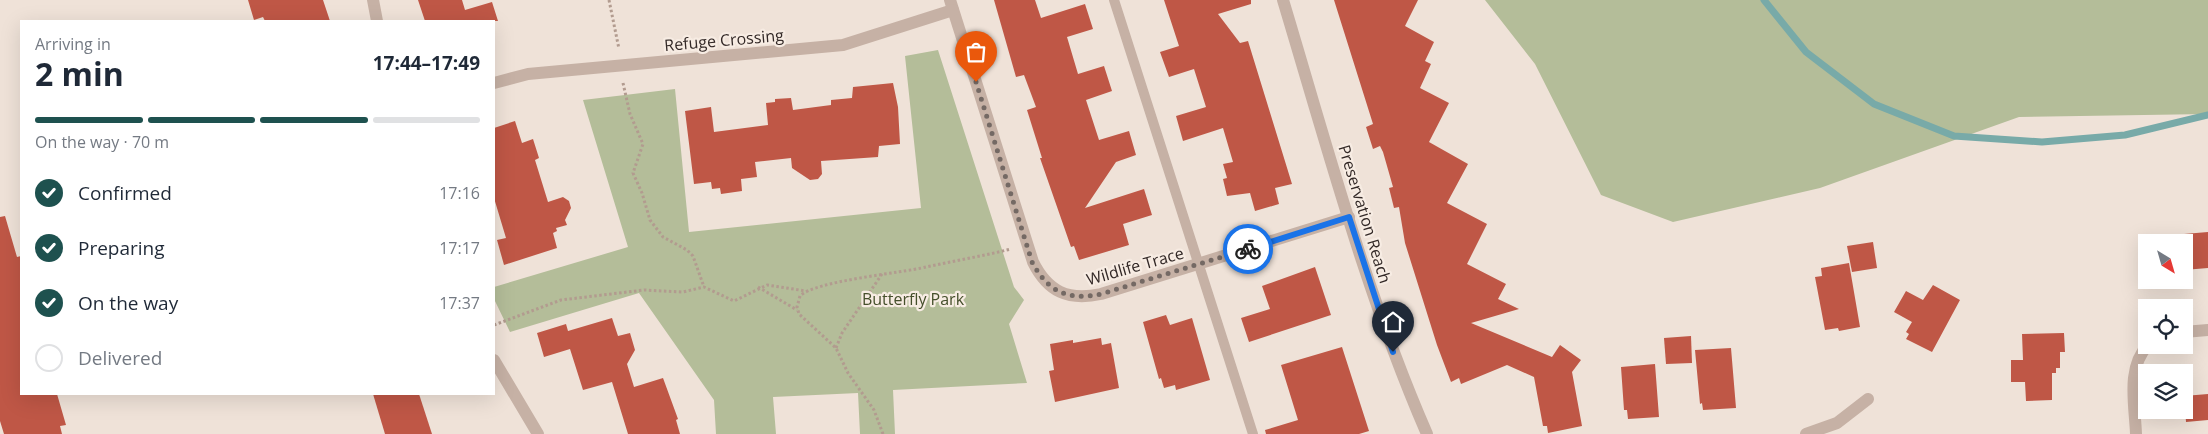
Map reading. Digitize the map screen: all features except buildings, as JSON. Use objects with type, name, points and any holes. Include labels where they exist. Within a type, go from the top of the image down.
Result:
[{"type":"street","points":[[373,0],[377,20]]},
{"type":"street","name":"Preservation Reach","points":[[1283,0],[1349,217],[1399,368],[1427,434]]},
{"type":"street","name":"Refuge Crossing","points":[[495,83],[528,74],[843,45],[951,5]]},
{"type":"street","name":"Wildlife Trace","points":[[951,5],[1026,245],[1038,272],[1057,291],[1070,296],[1085,298],[1101,294],[1349,217]]},
{"type":"street","points":[[2193,331],[2208,330]]},
{"type":"street","points":[[2136,434],[2134,375],[2141,354]]},
{"type":"street","points":[[495,362],[538,434]]},
{"type":"street","points":[[1806,434],[1837,422],[1868,399]]},
{"type":"lane","points":[[1114,0],[1253,434]]},
{"type":"path","points":[[609,0],[626,102],[643,144],[633,170],[633,177],[642,193],[654,227],[663,237],[687,250],[693,256],[704,287]]},
{"type":"path","points":[[495,326],[532,309],[561,300],[644,290],[683,292],[704,287],[734,301],[758,287],[772,285],[807,291],[882,274],[978,257],[1026,245]]},
{"type":"path","points":[[836,348],[842,333],[882,274]]},
{"type":"path","points":[[758,287],[798,311],[802,317],[836,348],[848,373],[874,410],[883,434]]},
{"type":"path","points":[[798,311],[798,299],[807,291]]},
{"type":"green space","points":[[1485,0],[2208,0],[2208,114],[2019,117],[1820,188],[1673,222],[1601,195],[1535,64]]},
{"type":"green space","name":"Butterfly Park","points":[[938,50],[1014,287],[1024,300],[1009,324],[1027,383],[893,390],[895,434],[860,434],[858,393],[773,397],[776,434],[716,434],[714,400],[639,293],[510,332],[495,301],[495,287],[628,247],[583,100],[675,89],[689,232],[921,208],[905,56]]},
{"type":"waterway","points":[[1764,0],[1806,52],[1874,104],[1954,136],[2042,142],[2125,135],[2208,115]]},
{"type":"way so far","points":[[976,82],[1032,262],[1047,283],[1057,291],[1070,296],[1085,298],[1248,249]]},
{"type":"route","points":[[1248,249],[1349,217],[1393,352]]}]
